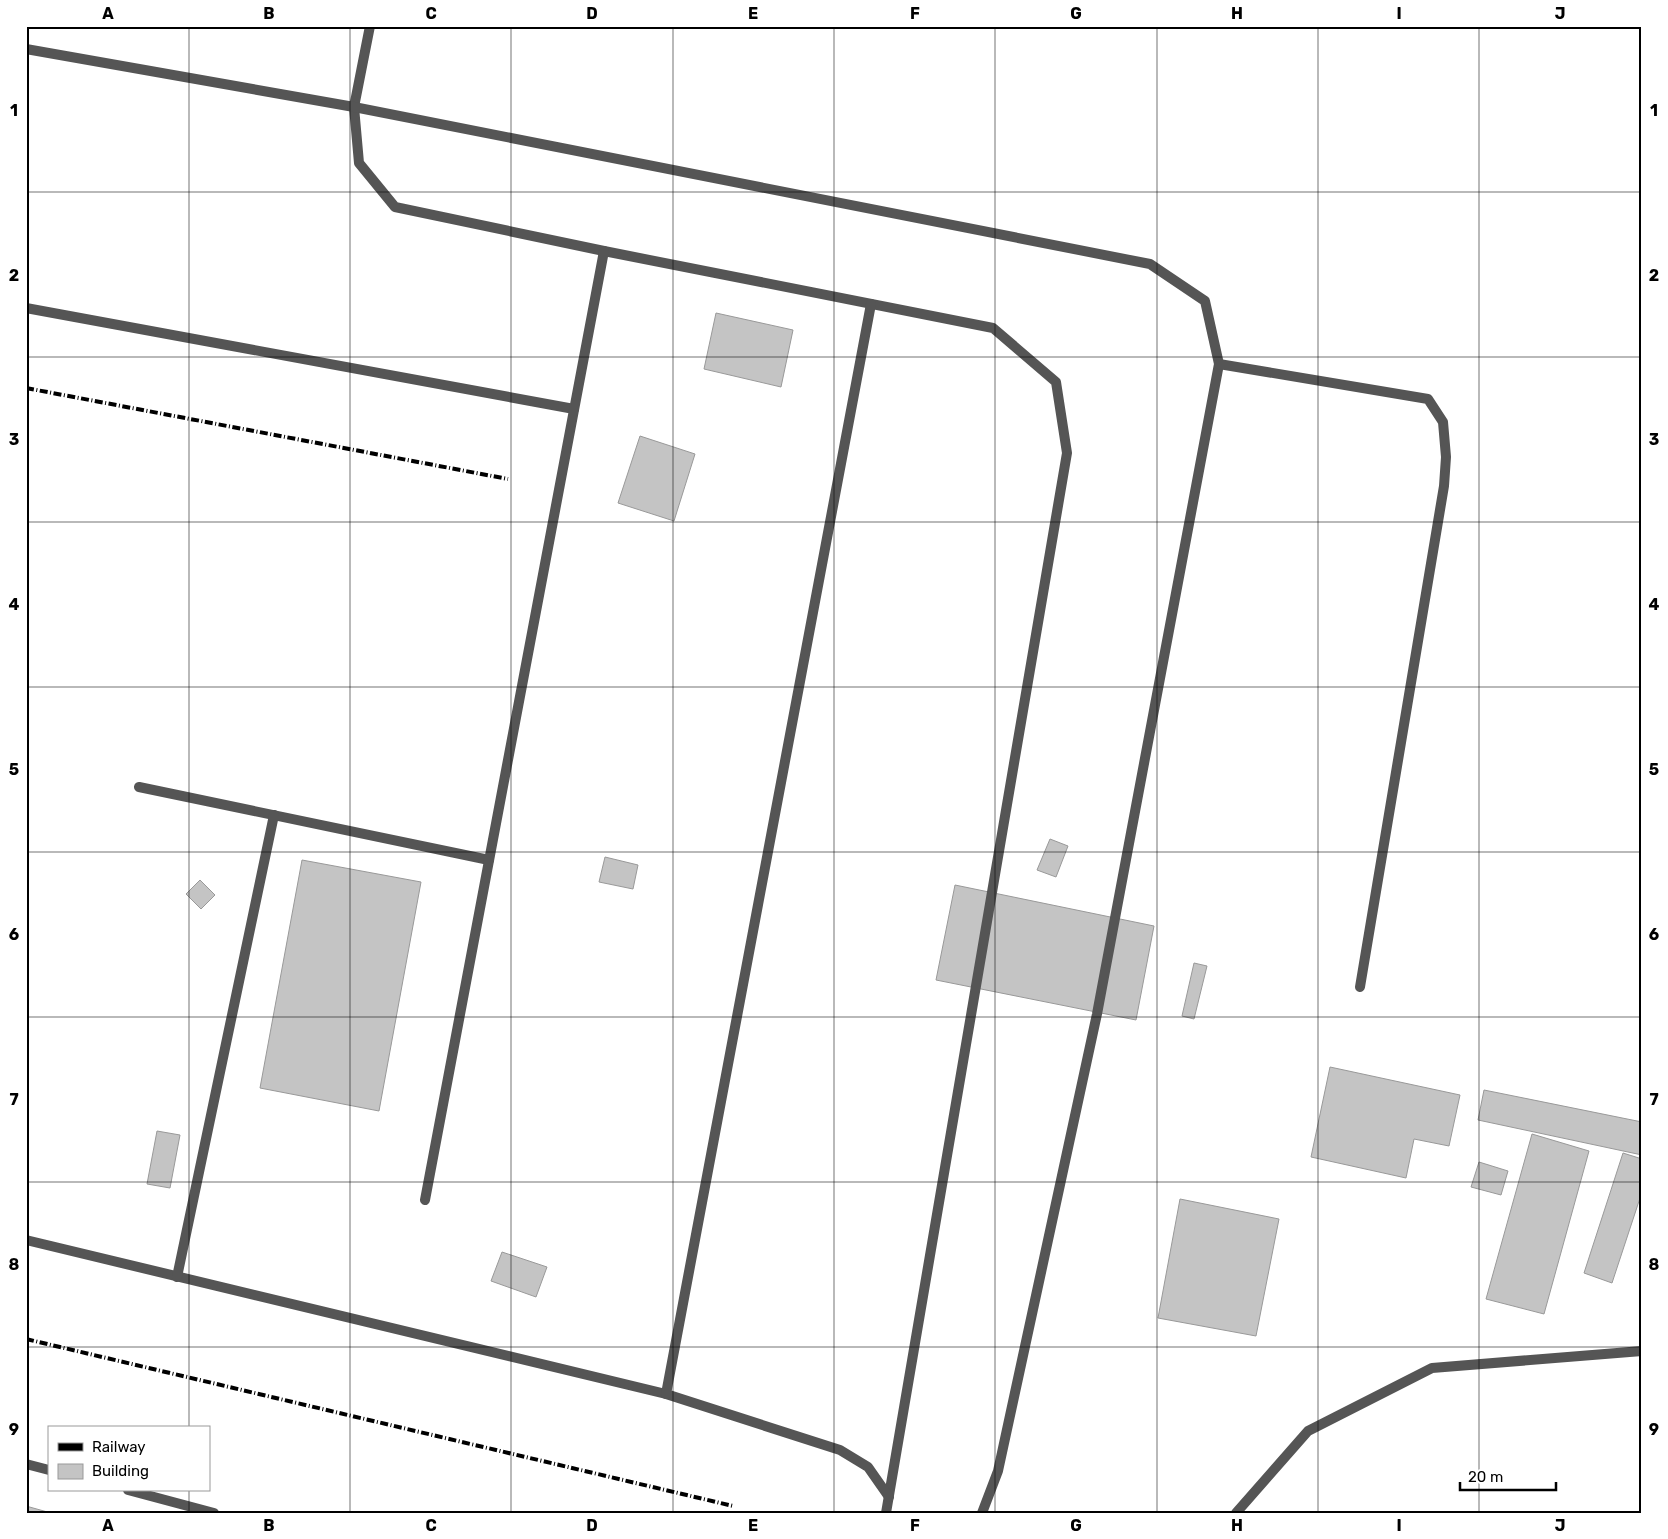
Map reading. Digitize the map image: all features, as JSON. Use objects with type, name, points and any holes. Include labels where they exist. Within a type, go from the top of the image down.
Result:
[{"type":"lane","points":[[370,26],[354,107],[359,163],[395,207],[604,251],[993,328],[1056,382],[1067,453],[886,1513]]},
{"type":"lane","points":[[26,49],[354,107],[1150,264],[1205,301],[1219,364],[1097,1014],[998,1471],[982,1513]]},
{"type":"lane","points":[[425,1200],[604,251]]},
{"type":"lane","points":[[666,1394],[871,304]]},
{"type":"lane","points":[[26,308],[574,409]]},
{"type":"lane","points":[[1219,364],[1428,399],[1443,422],[1446,457],[1444,486],[1360,987]]},
{"type":"lane","points":[[139,787],[489,860]]},
{"type":"lane","points":[[177,1277],[274,815]]},
{"type":"lane","points":[[26,1240],[666,1394],[840,1450],[868,1467],[889,1497]]},
{"type":"lane","points":[[1236,1513],[1308,1431],[1432,1368],[1642,1351]]},
{"type":"lane","points":[[26,1464],[48,1470]]},
{"type":"lane","points":[[135,1492],[214,1513]]},
{"type":"building","points":[[716,313],[793,330],[781,387],[704,369]]},
{"type":"building","points":[[640,436],[695,454],[674,521],[618,503]]},
{"type":"building","points":[[1050,839],[1068,846],[1056,877],[1037,870]]},
{"type":"building","points":[[605,857],[638,865],[633,889],[599,882]]},
{"type":"building","points":[[302,860],[421,882],[379,1111],[260,1088]]},
{"type":"building","points":[[200,880],[215,895],[201,909],[186,894]]},
{"type":"building","points":[[955,885],[1154,926],[1136,1020],[936,980]]},
{"type":"building","points":[[1194,963],[1207,966],[1194,1019],[1182,1016]]},
{"type":"building","points":[[1330,1067],[1460,1095],[1449,1146],[1414,1139],[1406,1178],[1311,1157]]},
{"type":"building","points":[[1484,1090],[1642,1122],[1642,1155],[1478,1120]]},
{"type":"building","points":[[157,1131],[180,1135],[170,1188],[147,1184]]},
{"type":"building","points":[[1532,1134],[1589,1151],[1544,1314],[1486,1299]]},
{"type":"building","points":[[1623,1153],[1642,1159],[1642,1192],[1612,1283],[1584,1273]]},
{"type":"building","points":[[1479,1162],[1508,1171],[1501,1195],[1471,1187]]},
{"type":"building","points":[[1180,1199],[1279,1219],[1256,1336],[1158,1318]]},
{"type":"building","points":[[502,1252],[547,1267],[536,1297],[491,1281]]},
{"type":"building","points":[[26,1506],[51,1513],[26,1513]]},
{"type":"railway","points":[[26,388],[508,479]]},
{"type":"railway","points":[[26,1339],[733,1506]]}]
